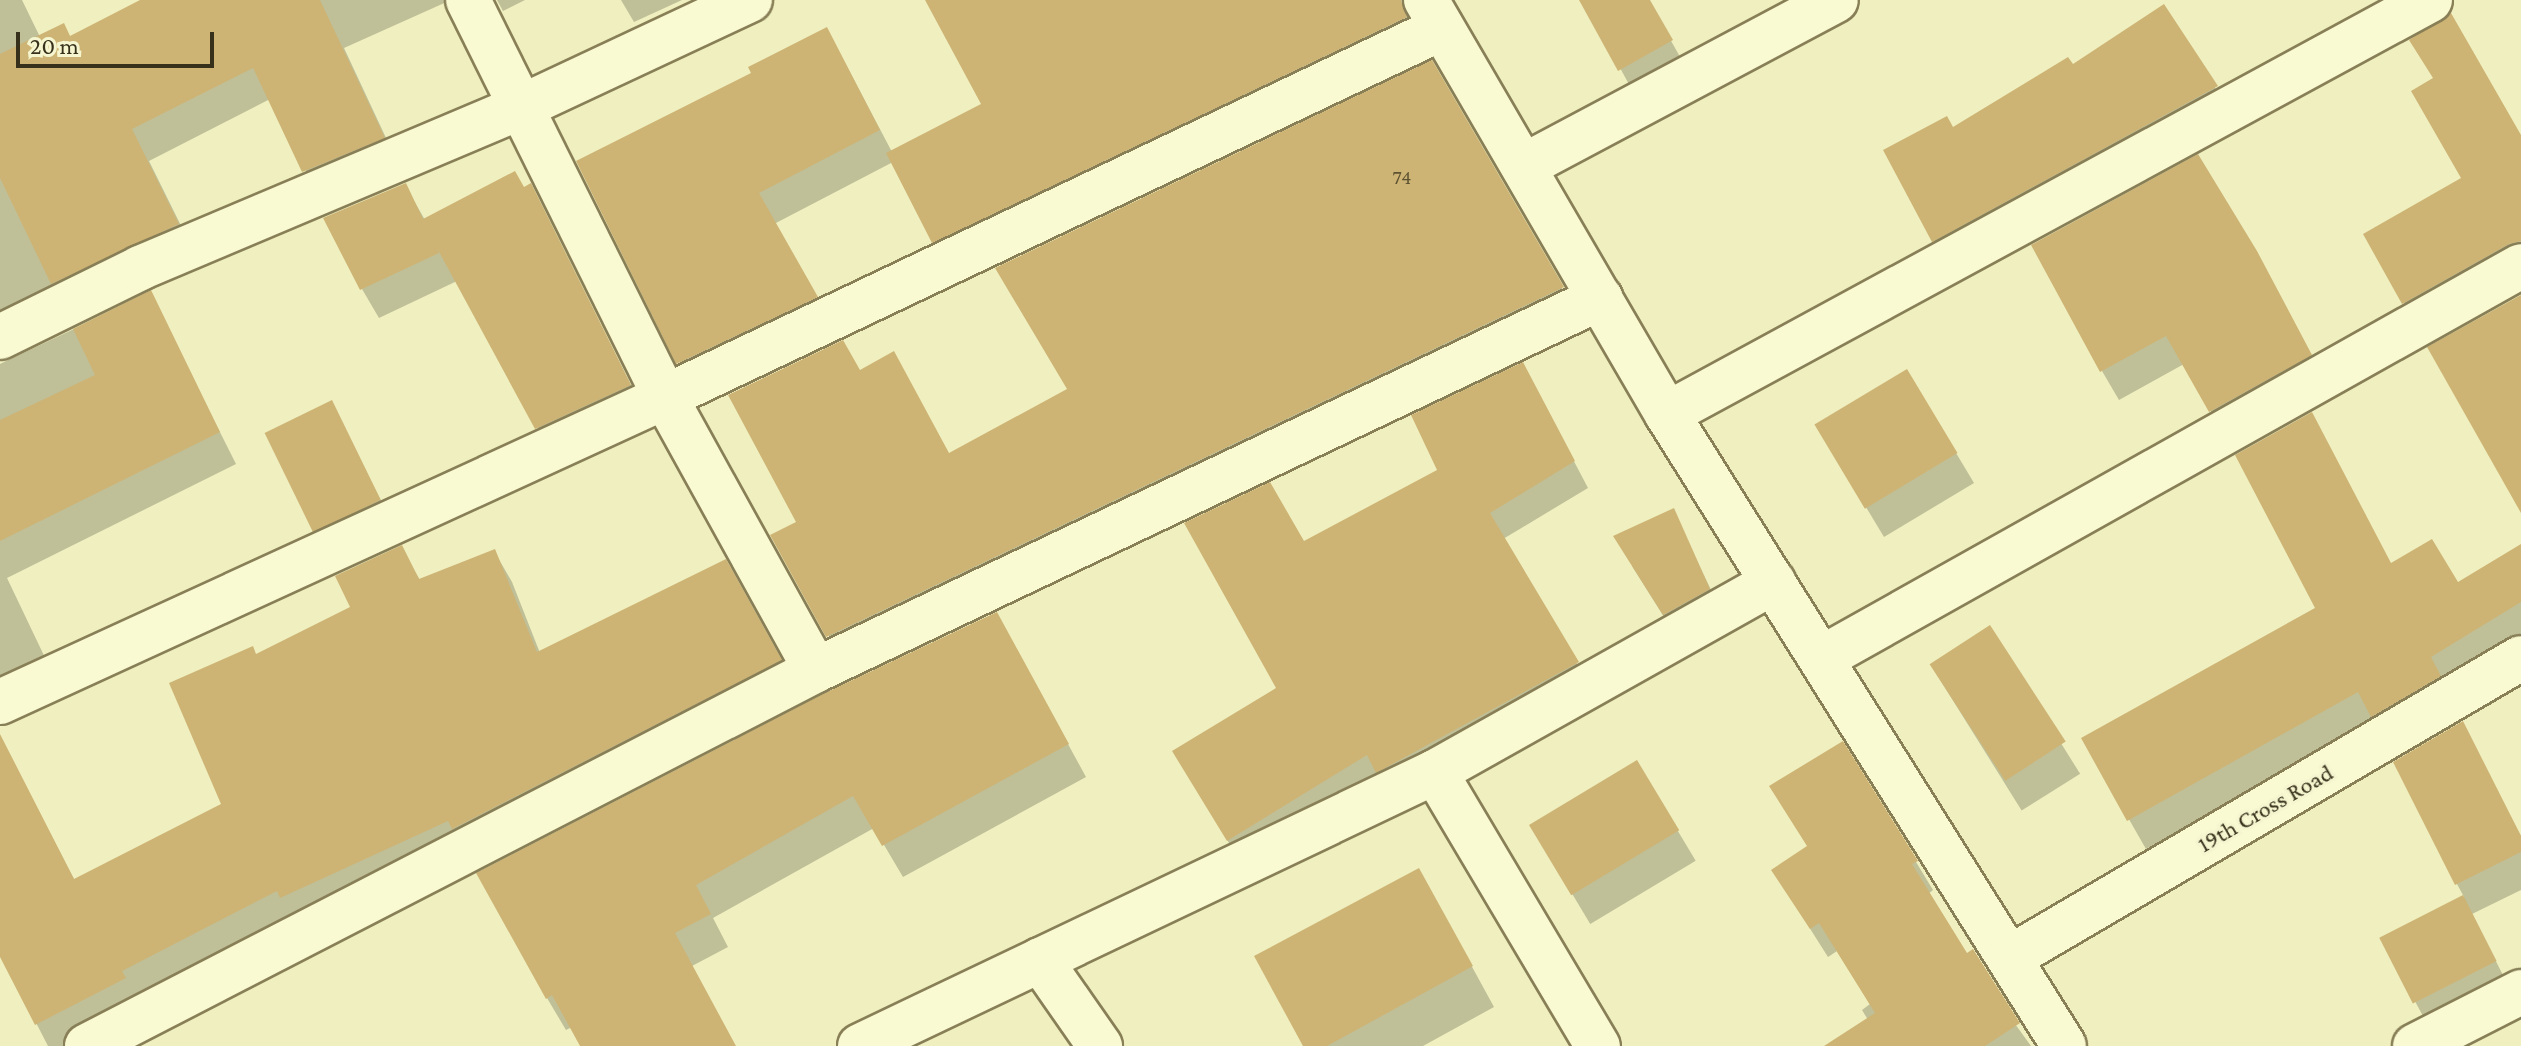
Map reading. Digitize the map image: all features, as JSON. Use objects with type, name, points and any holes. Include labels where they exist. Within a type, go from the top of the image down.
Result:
[{"type":"street","points":[[468,0],[665,397],[816,670]]},
{"type":"street","points":[[0,337],[140,268],[519,108],[750,0]]},
{"type":"street","points":[[1524,166],[1836,0]]},
{"type":"street","points":[[1667,414],[2430,0]]},
{"type":"street","points":[[0,702],[665,397],[1434,14],[1667,414],[2064,1046]]},
{"type":"street","points":[[1822,658],[2521,266]]},
{"type":"street","points":[[87,1046],[816,670],[1600,298]]},
{"type":"street","points":[[860,1046],[1435,772],[1773,582]]},
{"type":"street","name":"19th Cross Road","points":[[2009,958],[2521,658]]},
{"type":"street","points":[[1435,772],[1598,1046]]},
{"type":"street","points":[[1040,960],[1100,1046]]},
{"type":"street","points":[[2415,1046],[2521,992]]},
{"type":"building","points":[[140,0],[320,0],[385,138],[302,172],[253,68],[132,129],[179,224],[51,284],[0,178],[0,54],[64,23],[70,36]]},
{"type":"building","points":[[925,0],[1401,0],[1407,17],[932,243],[886,153],[981,104]]},
{"type":"building","points":[[1579,0],[1650,0],[1673,40],[1618,71]]},
{"type":"building","points":[[2164,4],[2218,86],[1932,242],[1883,150],[1947,116],[1953,127],[2068,57],[2073,64]]},
{"type":"building","points":[[2451,13],[2521,135],[2521,241],[2509,244],[2402,304],[2363,234],[2461,178],[2411,91],[2433,78],[2409,40]]},
{"type":"building","points":[[827,27],[880,130],[759,193],[818,297],[676,364],[576,161],[751,73],[748,67]]},
{"type":"building","points":[[1432,60],[1564,287],[826,637],[770,535],[796,522],[728,395],[843,340],[860,370],[894,351],[949,453],[1067,389],[995,268]]},
{"type":"building","points":[[2198,154],[2257,251],[2312,355],[2209,412],[2166,336],[2100,372],[2031,245]]},
{"type":"building","points":[[515,171],[524,187],[531,183],[631,385],[535,429],[437,248],[439,253],[360,290],[323,218],[406,183],[423,219]]},
{"type":"building","points":[[151,290],[220,432],[0,541],[0,420],[95,375],[73,329]]},
{"type":"building","points":[[2521,295],[2521,513],[2427,347]]},
{"type":"building","points":[[1523,362],[1575,461],[1490,513],[1579,662],[1376,773],[1367,755],[1227,841],[1172,751],[1276,688],[1184,523],[1270,482],[1304,541],[1437,470],[1411,415]]},
{"type":"building","points":[[1907,369],[1957,453],[1865,509],[1814,425]]},
{"type":"building","points":[[332,400],[381,500],[313,533],[265,433]]},
{"type":"building","points":[[2312,412],[2391,563],[2432,539],[2458,582],[2521,544],[2521,602],[2431,657],[2441,676],[2371,717],[2358,692],[2127,821],[2081,738],[2315,608],[2235,455]]},
{"type":"building","points":[[1674,508],[1710,589],[1663,615],[1613,536]]},
{"type":"building","points":[[402,545],[419,579],[495,549],[537,652],[726,559],[782,660],[452,829],[448,821],[280,898],[277,891],[122,971],[126,978],[35,1025],[0,957],[0,734],[74,879],[221,804],[169,683],[253,646],[256,654],[350,607],[335,576]]},
{"type":"building","points":[[997,612],[1069,744],[882,846],[853,796],[696,885],[711,914],[675,933],[736,1046],[580,1046],[552,995],[546,999],[476,873],[827,692]]},
{"type":"building","points":[[1990,625],[2066,742],[2005,781],[1930,664]]},
{"type":"building","points":[[2463,721],[2521,836],[2521,852],[2455,885],[2393,762]]},
{"type":"building","points":[[1843,741],[1918,861],[1912,864],[1967,953],[1973,949],[2020,1023],[1985,1046],[1824,1046],[1875,1013],[1819,923],[1810,929],[1771,870],[1807,846],[1769,786]]},
{"type":"building","points":[[1637,760],[1679,830],[1571,895],[1529,825]]},
{"type":"building","points":[[1419,868],[1473,966],[1327,1046],[1303,1046],[1254,956]]},
{"type":"building","points":[[2463,895],[2497,961],[2413,1004],[2379,938]]}]
